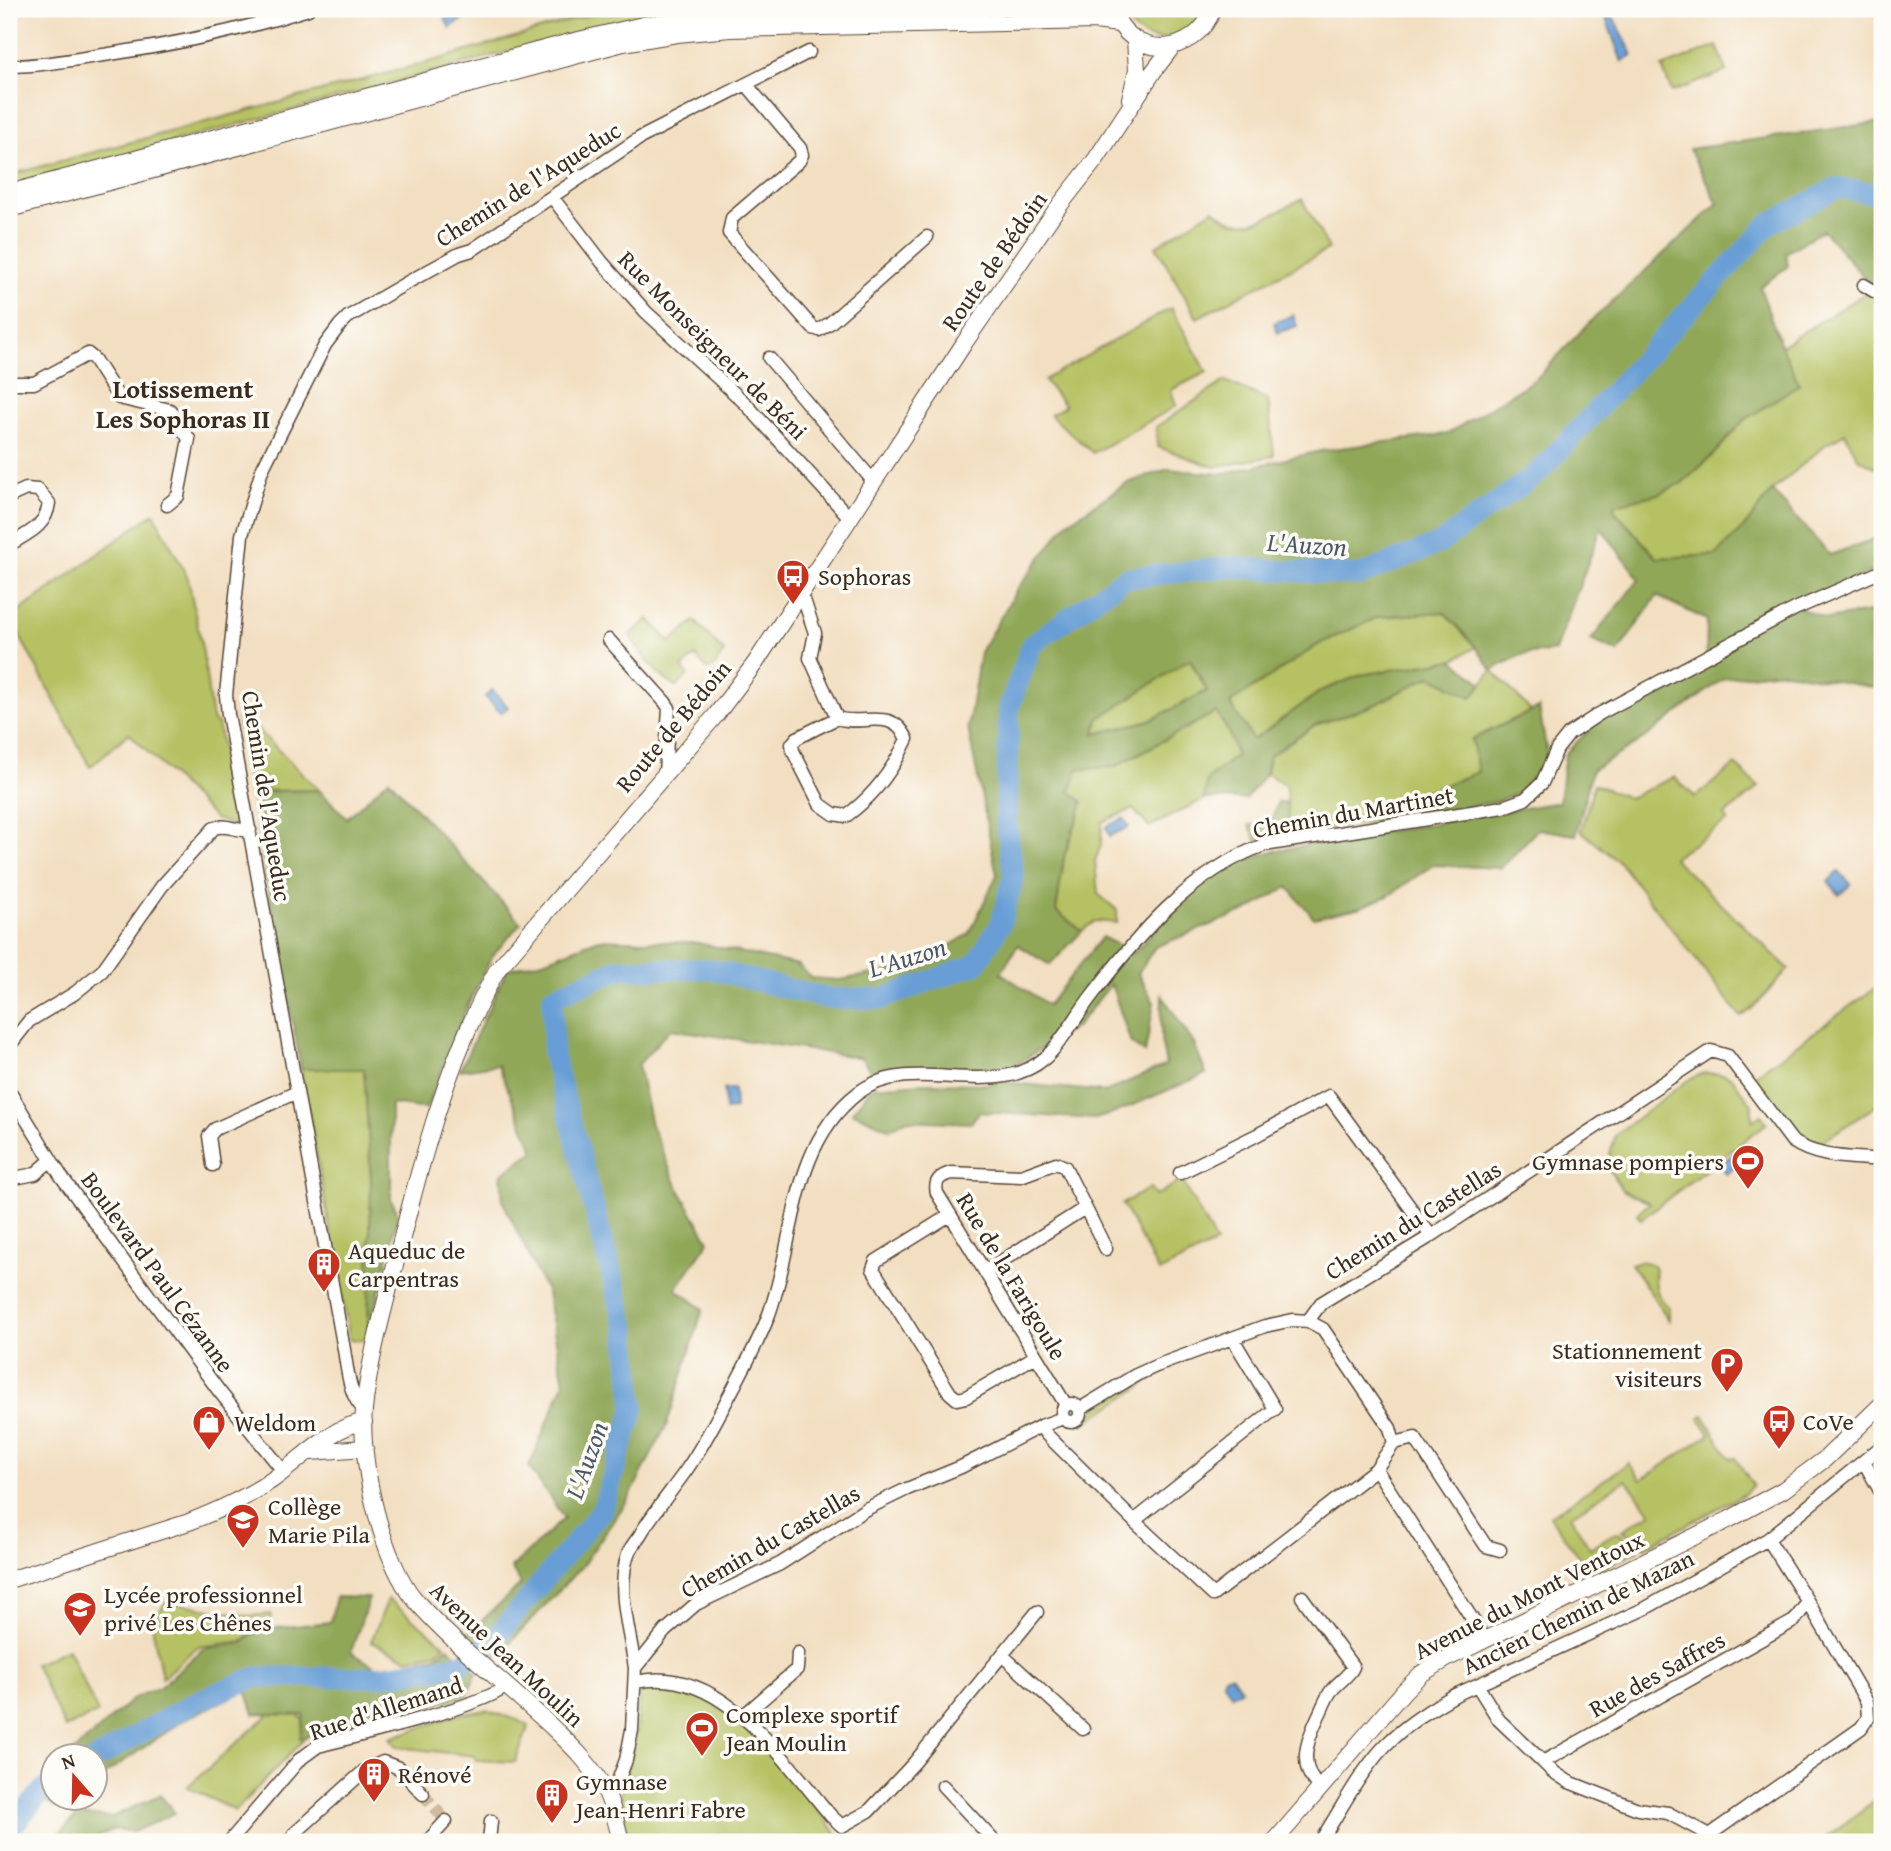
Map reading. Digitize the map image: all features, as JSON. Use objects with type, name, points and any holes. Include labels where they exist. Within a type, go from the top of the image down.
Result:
[{"type":"main road","points":[[9,193],[570,42],[643,25],[709,17],[983,9]]},
{"type":"main road","points":[[9,209],[623,43],[677,34],[757,28],[1095,21],[1116,16],[1135,40],[1153,47],[1172,47],[1187,42],[1198,34],[1213,9]]},
{"type":"main road","name":"Route de Bédoin","points":[[1124,116],[1137,70],[1135,40]]},
{"type":"main road","name":"Route de Bédoin","points":[[364,1416],[383,1312],[432,1126],[481,1000],[497,970],[716,715],[787,615],[1025,254],[1096,159],[1163,56],[1172,47]]},
{"type":"main road","name":"Avenue du Mont Ventoux","points":[[1669,1548],[1789,1474],[1882,1395]]},
{"type":"main road","name":"Avenue du Mont Ventoux","points":[[1274,1842],[1421,1674],[1483,1640],[1728,1520],[1783,1490],[1825,1459],[1882,1404]]},
{"type":"main road","points":[[9,1580],[189,1522],[249,1494],[284,1472],[331,1434],[364,1416]]},
{"type":"main road","name":"Avenue Jean Moulin","points":[[364,1416],[365,1448],[382,1531],[401,1579],[416,1601],[584,1759],[607,1793],[621,1842]]},
{"type":"main road","points":[[310,1452],[365,1448]]},
{"type":"street","points":[[9,66],[162,46],[229,33],[308,9]]},
{"type":"street","name":"Chemin de l'Aqueduc","points":[[364,1416],[351,1382],[226,695],[242,535],[262,470],[325,345],[348,317],[430,270],[472,250],[640,138],[809,52]]},
{"type":"street","points":[[746,84],[800,148],[802,155],[799,161],[732,218],[729,233],[805,322],[819,330],[830,323],[927,237]]},
{"type":"street","name":"Rue Monseigneur de Béni","points":[[552,197],[602,262],[646,312],[746,403],[850,518]]},
{"type":"street","points":[[1864,285],[1882,296]]},
{"type":"street","points":[[9,383],[34,383],[88,354],[119,398],[170,410],[189,439],[178,496],[167,505]]},
{"type":"street","points":[[769,358],[873,482]]},
{"type":"street","points":[[9,545],[36,528],[47,516],[49,503],[38,489],[26,488],[13,495]]},
{"type":"street","name":"Chemin du Martinet","points":[[635,1668],[623,1591],[628,1554],[656,1507],[687,1469],[767,1318],[781,1277],[800,1186],[811,1154],[839,1109],[874,1083],[895,1078],[988,1077],[1025,1070],[1046,1057],[1142,933],[1215,869],[1264,845],[1503,807],[1525,799],[1542,783],[1557,749],[1569,734],[1599,714],[1795,609],[1882,571]]},
{"type":"street","points":[[798,597],[805,603],[815,638],[810,658],[837,718],[846,721],[889,720],[902,728],[907,739],[897,762],[865,802],[846,816],[834,814],[820,804],[792,744],[797,738],[837,718]]},
{"type":"street","points":[[787,615],[811,623]]},
{"type":"street","points":[[609,640],[669,708],[665,773]]},
{"type":"street","points":[[9,1046],[29,1021],[75,993],[102,971],[162,886],[214,828],[221,825],[240,831],[250,830]]},
{"type":"street","name":"Chemin du Castellas","points":[[1308,1321],[1321,1303],[1431,1236],[1710,1051],[1728,1056],[1792,1140],[1803,1148],[1818,1154],[1882,1160]]},
{"type":"street","name":"Boulevard Paul Cézanne","points":[[9,1090],[50,1161],[219,1391],[284,1472]]},
{"type":"street","points":[[213,1165],[209,1136],[215,1129],[297,1092]]},
{"type":"street","points":[[1180,1173],[1329,1096],[1431,1236]]},
{"type":"street","points":[[9,1179],[35,1174],[50,1161]]},
{"type":"street","name":"Rue de la Farigoule","points":[[1065,1411],[1036,1356],[950,1215],[936,1187],[942,1175],[951,1173],[1021,1177],[1061,1163],[1106,1249]]},
{"type":"street","points":[[986,1271],[1085,1208]]},
{"type":"street","points":[[950,1215],[876,1261],[873,1269],[950,1393],[957,1399],[966,1397],[1036,1356]]},
{"type":"street","points":[[1134,1521],[1275,1409],[1233,1339],[1265,1326],[1293,1320],[1308,1321],[1323,1329],[1390,1428],[1394,1444]]},
{"type":"street","name":"Chemin du Castellas","points":[[635,1668],[665,1630],[696,1604],[770,1569],[876,1504],[961,1467],[1065,1411],[1068,1422],[1075,1422],[1080,1416],[1080,1409],[1136,1375],[1233,1339]]},
{"type":"street","points":[[1041,1426],[1134,1521],[1213,1595],[1376,1469],[1394,1444],[1415,1438],[1486,1546],[1500,1550]]},
{"type":"street","name":"Ancien Chemin de Mazan","points":[[1320,1842],[1371,1764],[1390,1741],[1428,1710],[1646,1608],[1768,1539],[1882,1446]]},
{"type":"street","points":[[1864,1462],[1882,1494]]},
{"type":"street","points":[[1376,1469],[1478,1628],[1483,1640]]},
{"type":"street","points":[[1477,1685],[1499,1720],[1552,1771],[1590,1791],[1638,1809],[1668,1813],[1709,1835],[1861,1728],[1868,1718],[1867,1702],[1768,1539]]},
{"type":"street","points":[[1303,1597],[1353,1667],[1328,1694],[1306,1744],[1307,1769],[1321,1789]]},
{"type":"street","name":"Rue des Saffres","points":[[1543,1762],[1699,1673],[1774,1634],[1794,1621],[1808,1602]]},
{"type":"street","points":[[636,1682],[653,1678],[704,1689],[743,1716],[842,1826],[869,1811],[914,1763],[1037,1612]]},
{"type":"street","points":[[743,1716],[797,1669],[798,1653]]},
{"type":"street","points":[[1002,1656],[1083,1729]]},
{"type":"street","points":[[607,1793],[616,1786],[626,1760],[632,1730],[635,1668]]},
{"type":"street","name":"Rue d'Allemand","points":[[229,1842],[299,1760],[318,1746],[498,1694],[507,1685]]},
{"type":"street","points":[[292,1842],[294,1834],[364,1771],[383,1762],[399,1768],[423,1794]]},
{"type":"street","points":[[943,1786],[995,1842]]},
{"type":"street","points":[[427,1842],[446,1821]]},
{"type":"street","points":[[489,1842],[491,1821]]},
{"type":"green space","points":[[610,9],[713,9],[637,17],[9,186],[9,175],[440,59]]},
{"type":"green space","points":[[1121,9],[1204,9],[1186,31],[1175,37],[1162,39],[1150,38],[1138,32],[1128,23]]},
{"type":"green space","points":[[1717,46],[1727,71],[1672,92],[1662,67]]},
{"type":"green space","points":[[1882,122],[1882,291],[1868,282],[1823,230],[1786,253],[1788,266],[1760,287],[1781,346],[1799,384],[1743,421],[1712,456],[1682,483],[1658,494],[1615,504],[1614,510],[1657,558],[1716,555],[1746,525],[1772,491],[1830,555],[1874,539],[1882,549],[1882,567],[1794,606],[1827,619],[1882,610],[1882,689],[1781,671],[1724,678],[1638,743],[1592,770],[1576,835],[1538,829],[1501,868],[1433,865],[1388,896],[1358,908],[1314,918],[1288,887],[1248,910],[1155,947],[1138,973],[1154,1003],[1145,1053],[1131,1043],[1111,984],[1076,1027],[1008,1069],[898,1071],[873,1076],[862,1058],[670,1029],[638,1065],[651,1125],[678,1188],[709,1241],[676,1289],[703,1309],[667,1424],[629,1498],[582,1566],[494,1660],[465,1636],[521,1584],[511,1568],[564,1518],[529,1467],[564,1383],[547,1293],[503,1202],[501,1174],[534,1151],[498,1065],[460,1070],[507,969],[543,961],[599,939],[698,943],[798,965],[811,978],[839,980],[886,972],[931,957],[969,934],[997,875],[968,728],[980,652],[1018,588],[1067,523],[1127,483],[1168,469],[1220,474],[1325,450],[1447,434],[1537,378],[1587,325],[1718,203],[1689,149]],"holes":[[[1601,528],[1639,579],[1591,640],[1618,652],[1657,596],[1707,620],[1706,662],[1600,719],[1565,754],[1559,802],[1233,860],[1174,908],[1134,953],[1102,937],[1048,1005],[1001,973],[1018,945],[1050,965],[1082,931],[1056,911],[1064,857],[1083,802],[1070,791],[1078,769],[1114,767],[1216,712],[1228,731],[1236,755],[1207,780],[1204,799],[1246,799],[1266,773],[1269,756],[1315,725],[1372,706],[1430,676],[1472,697],[1482,683],[1453,660],[1361,675],[1321,691],[1253,740],[1230,703],[1321,643],[1378,617],[1444,612],[1476,647],[1492,670],[1521,655],[1555,651]],[[1190,659],[1207,691],[1151,720],[1095,734],[1098,719]]]},
{"type":"green space","points":[[1302,199],[1329,249],[1197,318],[1156,246],[1214,209],[1225,218],[1247,223],[1269,216]]},
{"type":"green space","points":[[1869,291],[1882,299],[1882,471],[1858,458],[1845,433],[1825,445],[1772,491],[1746,525],[1716,555],[1657,558],[1614,510],[1615,504],[1658,494],[1682,483],[1712,456],[1743,421],[1799,384],[1781,346]]},
{"type":"green space","points":[[1171,308],[1207,372],[1171,390],[1176,406],[1093,453],[1050,415],[1065,406],[1044,380]]},
{"type":"green space","points":[[1225,381],[1268,400],[1274,456],[1214,467],[1158,447],[1156,427]]},
{"type":"green space","points":[[154,513],[188,578],[203,653],[211,713],[213,721],[218,724],[235,826],[215,819],[129,733],[90,767],[10,618]]},
{"type":"green space","points":[[1444,612],[1476,647],[1453,660],[1361,675],[1321,691],[1253,740],[1230,703],[1321,643],[1378,617]]},
{"type":"green space","points":[[649,619],[670,642],[695,621],[724,652],[713,668],[707,669],[695,656],[682,668],[688,675],[677,687],[650,664],[630,635]]},
{"type":"green space","points":[[1189,658],[1207,691],[1151,720],[1095,734],[1098,719]]},
{"type":"green space","points":[[1492,670],[1531,711],[1472,739],[1479,772],[1437,788],[1402,797],[1402,808],[1335,821],[1288,826],[1286,785],[1266,773],[1269,756],[1315,725],[1372,706],[1430,676],[1472,697]]},
{"type":"green space","points":[[1539,708],[1547,753],[1544,764],[1521,792],[1496,802],[1257,841],[1249,825],[1269,826],[1278,802],[1287,803],[1289,826],[1335,821],[1402,808],[1402,797],[1437,788],[1478,772],[1472,739]]},
{"type":"green space","points":[[1216,712],[1228,731],[1237,755],[1208,780],[1204,799],[1149,827],[1133,809],[1102,822],[1101,845],[1095,861],[1098,894],[1117,910],[1117,923],[1095,921],[1082,931],[1056,911],[1064,857],[1083,802],[1070,792],[1078,769],[1114,767]]},
{"type":"green space","points":[[243,715],[319,790],[251,791],[238,718]]},
{"type":"green space","points":[[1735,765],[1759,787],[1725,815],[1728,821],[1673,858],[1789,969],[1752,1009],[1741,1017],[1619,862],[1581,831],[1594,784],[1629,798],[1674,777],[1695,797]]},
{"type":"green space","points":[[389,779],[521,923],[492,956],[466,1009],[426,1109],[391,1104],[391,1199],[398,1214],[368,1340],[371,1179],[364,1069],[301,1069],[251,792],[319,790],[347,818]]},
{"type":"green space","points":[[1882,983],[1882,1102],[1815,1146],[1800,1134],[1792,1133],[1751,1078]]},
{"type":"green space","points":[[1162,995],[1194,1044],[1206,1074],[1112,1114],[1095,1119],[979,1112],[971,1123],[906,1120],[890,1129],[852,1112],[872,1087],[922,1083],[1002,1082],[1105,1092],[1166,1065],[1161,1040]]},
{"type":"green space","points":[[301,1069],[364,1069],[371,1179],[368,1340],[350,1340]]},
{"type":"green space","points":[[1704,1073],[1732,1077],[1752,1105],[1752,1121],[1761,1115],[1767,1123],[1641,1219],[1637,1214],[1650,1203],[1622,1190],[1609,1169],[1616,1134],[1688,1080]]},
{"type":"green space","points":[[1182,1180],[1216,1243],[1159,1272],[1122,1204],[1150,1188],[1155,1196]]},
{"type":"green space","points":[[1640,1261],[1654,1267],[1656,1288],[1669,1308],[1669,1320],[1631,1264]]},
{"type":"green space","points":[[1173,1366],[1083,1424],[1087,1414],[1140,1381]]},
{"type":"green space","points":[[1703,1415],[1728,1456],[1735,1458],[1753,1485],[1743,1495],[1645,1547],[1622,1530],[1651,1513],[1626,1480],[1570,1516],[1590,1548],[1617,1532],[1639,1550],[1597,1572],[1592,1567],[1587,1569],[1550,1516],[1629,1463],[1641,1480],[1710,1434],[1699,1418]]},
{"type":"green space","points":[[336,1597],[369,1598],[351,1652],[379,1669],[436,1656],[448,1647],[477,1673],[466,1696],[346,1729],[300,1738],[304,1715],[254,1714],[246,1690],[187,1718],[108,1772],[108,1742],[85,1742],[134,1698],[160,1687],[203,1649],[243,1643],[258,1630],[330,1622]]},
{"type":"green space","points":[[388,1599],[445,1645],[437,1652],[408,1659],[371,1642]]},
{"type":"green space","points":[[166,1601],[248,1616],[271,1614],[271,1626],[254,1629],[243,1641],[197,1647],[162,1678],[152,1625]]},
{"type":"green space","points":[[68,1649],[98,1713],[65,1728],[35,1664]]},
{"type":"green space","name":"Complexe sportif Jean Moulin","points":[[654,1684],[696,1693],[738,1721],[776,1760],[844,1842],[629,1842],[620,1795],[636,1737],[640,1696],[647,1686]]},
{"type":"green space","points":[[283,1702],[314,1729],[235,1811],[187,1787]]},
{"type":"green space","points":[[486,1710],[529,1726],[515,1762],[476,1760],[475,1756],[398,1747],[390,1738],[457,1715]]},
{"type":"green space","points":[[38,1785],[38,1797],[30,1792]]},
{"type":"green space","points":[[160,1795],[175,1813],[133,1832],[115,1829],[98,1836],[97,1842],[54,1842],[53,1839],[78,1815],[112,1817]]},
{"type":"green space","points":[[1882,1795],[1882,1842],[1820,1842]]},
{"type":"water","points":[[460,9],[467,16],[450,28],[445,19]]},
{"type":"water","points":[[1612,15],[1633,55],[1622,62],[1606,18]]},
{"type":"water","points":[[1293,315],[1297,326],[1278,333],[1274,323]]},
{"type":"water","points":[[492,690],[508,707],[501,713],[485,697]]},
{"type":"water","points":[[1124,818],[1129,827],[1110,836],[1106,827]]},
{"type":"water","points":[[1839,872],[1851,884],[1839,895],[1828,881]]},
{"type":"water","points":[[724,1089],[734,1089],[735,1109],[725,1110]]},
{"type":"water","points":[[1735,1153],[1742,1162],[1726,1174],[1719,1165]]},
{"type":"water","points":[[1231,1675],[1241,1689],[1232,1695],[1223,1681],[1225,1676]]},
{"type":"waterway","name":"L'Auzon","points":[[108,1752],[195,1702],[256,1677],[372,1677],[459,1665],[492,1642],[602,1510],[634,1409],[626,1328],[553,1054],[553,997],[619,969],[710,969],[825,998],[882,999],[976,964],[1000,925],[1014,877],[1006,821],[1009,708],[1032,644],[1125,578],[1230,567],[1358,576],[1440,543],[1538,473],[1769,224],[1836,188],[1882,194]]},
{"type":"waterway","name":"L'Auzon","points":[[9,1830],[38,1796]]},
{"type":"tunnel","points":[[423,1794],[446,1821]]},
{"type":"place","name":"Sophoras","points":[[793,606]]},
{"type":"place","name":"Gymnase pompiers","points":[[1748,1191]]},
{"type":"place","name":"Aqueduc de Carpentras","points":[[324,1294]]},
{"type":"place","name":"Stationnement visiteurs","points":[[1727,1394]]},
{"type":"place","name":"CoVe","points":[[1779,1451]]},
{"type":"place","name":"Weldom","points":[[209,1452]]},
{"type":"place","name":"Collège Marie Pila","points":[[243,1550]]},
{"type":"place","name":"Lycée professionnel privé Les Chênes","points":[[80,1638]]},
{"type":"place","name":"Complexe sportif Jean Moulin","points":[[702,1758]]},
{"type":"place","name":"Rénové","points":[[374,1804]]},
{"type":"place","name":"Gymnase Jean-Henri Fabre","points":[[552,1825]]},
{"type":"district","name":"Lotissement Les Sophoras II","points":[[183,403]]}]
